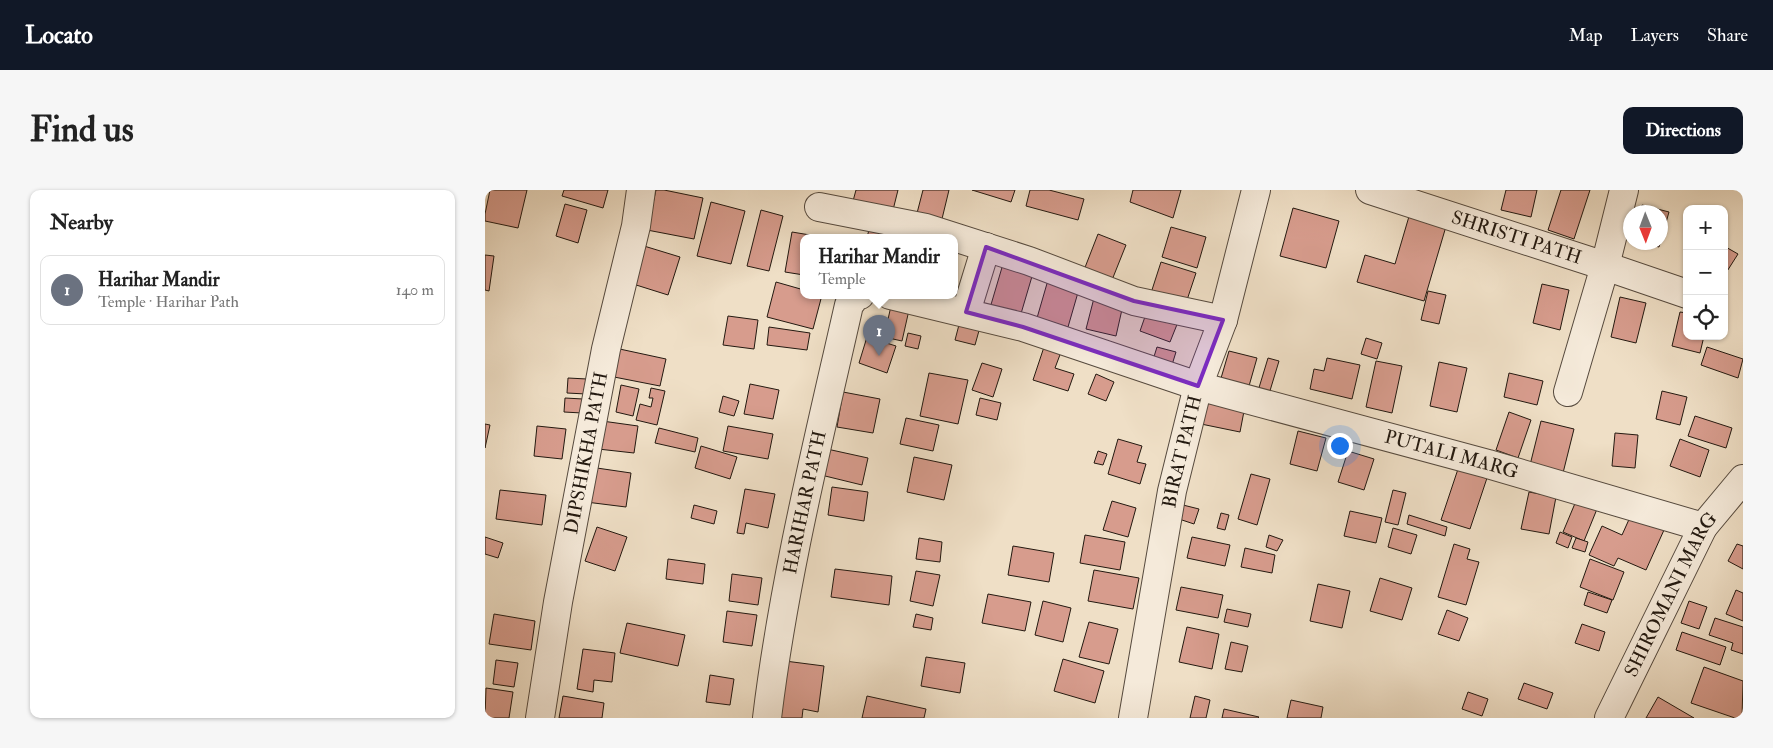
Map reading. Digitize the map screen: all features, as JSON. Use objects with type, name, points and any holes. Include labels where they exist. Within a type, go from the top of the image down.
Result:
[{"type":"street","name":"DIPSHIKHA PATH","points":[[540,718],[558,602],[606,349],[636,226],[641,190]]},
{"type":"street","name":"BIRAT PATH","points":[[1133,718],[1172,491],[1198,386],[1223,320],[1256,190]]},
{"type":"street","name":"SHRISTI PATH","points":[[1370,190],[1683,293]]},
{"type":"street","points":[[1568,392],[1605,266],[1624,190]]},
{"type":"street","points":[[819,208],[926,228],[945,234]]},
{"type":"street","points":[[958,238],[1029,261],[1134,301],[1223,320]]},
{"type":"street","points":[[966,312],[986,247]]},
{"type":"street","name":"HARIHAR PATH","points":[[767,718],[786,588],[849,305],[854,299]]},
{"type":"street","points":[[908,299],[1023,326],[1198,386]]},
{"type":"street","name":"PUTALI MARG","points":[[1198,386],[1487,464],[1703,526]]},
{"type":"street","name":"SHIROMANI MARG","points":[[1609,718],[1703,526],[1743,479]]},
{"type":"highlighted area","points":[[986,247],[1134,301],[1223,320],[1198,386],[1023,327],[966,312]]},
{"type":"building","points":[[490,190],[527,190],[518,228],[485,221]]},
{"type":"building","points":[[564,190],[608,190],[603,208],[562,196]]},
{"type":"building","points":[[656,190],[703,198],[694,239],[647,230]]},
{"type":"building","points":[[856,190],[898,190],[893,210],[853,201]]},
{"type":"building","points":[[923,190],[949,190],[941,223],[916,217]]},
{"type":"building","points":[[972,190],[1015,190],[1011,202]]},
{"type":"building","points":[[1030,190],[1049,190],[1084,199],[1078,220],[1026,206]]},
{"type":"building","points":[[1133,190],[1181,190],[1173,218],[1130,202]]},
{"type":"building","points":[[1506,190],[1537,190],[1531,217],[1501,210]]},
{"type":"building","points":[[1561,190],[1590,190],[1574,239],[1548,230]]},
{"type":"building","points":[[711,202],[745,211],[731,264],[697,256]]},
{"type":"building","points":[[565,204],[587,210],[578,243],[556,236]]},
{"type":"building","points":[[1293,208],[1339,221],[1326,268],[1280,256]]},
{"type":"building","points":[[761,210],[783,216],[769,271],[747,266]]},
{"type":"building","points":[[1410,213],[1447,223],[1424,301],[1357,282],[1365,255],[1395,264]]},
{"type":"building","points":[[871,223],[900,231],[899,234],[868,234]]},
{"type":"building","points":[[1171,227],[1206,237],[1197,268],[1162,257]]},
{"type":"building","points":[[792,232],[804,234],[800,234],[800,274],[785,272]]},
{"type":"building","points":[[1098,234],[1126,245],[1112,280],[1084,270]]},
{"type":"building","points":[[644,246],[680,257],[668,295],[633,284]]},
{"type":"building","points":[[1728,248],[1738,254],[1728,270]]},
{"type":"building","points":[[485,255],[494,256],[489,291],[485,290]]},
{"type":"building","points":[[1161,262],[1196,273],[1186,303],[1151,293]]},
{"type":"building","points":[[1003,264],[1033,273],[1020,317],[990,308]]},
{"type":"building","points":[[1048,280],[1079,289],[1068,327],[1037,318]]},
{"type":"building","points":[[776,282],[800,289],[800,299],[821,299],[813,329],[767,317]]},
{"type":"building","points":[[1542,284],[1569,290],[1560,330],[1533,323]]},
{"type":"building","points":[[1428,291],[1446,295],[1439,324],[1421,320]]},
{"type":"building","points":[[1620,297],[1646,303],[1636,343],[1611,337]]},
{"type":"building","points":[[1094,298],[1123,305],[1116,336],[1086,329]]},
{"type":"building","points":[[891,306],[909,310],[902,341],[884,337]]},
{"type":"building","points":[[1147,311],[1178,322],[1170,342],[1140,331]]},
{"type":"building","points":[[1680,312],[1683,312],[1683,340],[1703,340],[1700,353],[1672,346]]},
{"type":"building","points":[[728,316],[758,320],[754,349],[723,345]]},
{"type":"building","points":[[960,321],[980,327],[975,345],[955,340]]},
{"type":"building","points":[[769,327],[810,333],[807,350],[767,345]]},
{"type":"building","points":[[908,333],[921,336],[918,349],[905,346]]},
{"type":"building","points":[[867,337],[896,346],[887,373],[859,363]]},
{"type":"building","points":[[1366,338],[1382,343],[1377,359],[1361,354]]},
{"type":"building","points":[[1044,347],[1061,352],[1055,368],[1074,374],[1068,391],[1033,380]]},
{"type":"building","points":[[1157,347],[1176,352],[1171,368],[1152,363]]},
{"type":"building","points":[[1707,347],[1743,359],[1738,378],[1701,365]]},
{"type":"building","points":[[615,348],[666,359],[660,386],[609,376]]},
{"type":"building","points":[[1229,351],[1257,358],[1247,393],[1219,385]]},
{"type":"building","points":[[1268,358],[1279,361],[1269,394],[1258,391]]},
{"type":"building","points":[[1327,358],[1360,365],[1352,399],[1310,389],[1314,369],[1324,371]]},
{"type":"building","points":[[1376,361],[1402,366],[1392,413],[1366,407]]},
{"type":"building","points":[[1439,362],[1467,368],[1457,412],[1430,406]]},
{"type":"building","points":[[982,363],[1002,369],[993,397],[972,390]]},
{"type":"building","points":[[929,373],[968,380],[958,424],[920,416]]},
{"type":"building","points":[[1509,373],[1543,381],[1537,405],[1504,397]]},
{"type":"building","points":[[1096,374],[1114,382],[1106,401],[1088,394]]},
{"type":"building","points":[[568,378],[587,379],[586,394],[567,393]]},
{"type":"building","points":[[750,384],[779,390],[773,419],[744,414]]},
{"type":"building","points":[[621,385],[639,389],[633,416],[616,412]]},
{"type":"building","points":[[651,388],[665,391],[657,425],[636,420],[640,404],[651,407],[653,398],[649,398]]},
{"type":"building","points":[[1662,391],[1687,397],[1680,425],[1656,419]]},
{"type":"building","points":[[843,392],[880,399],[873,433],[837,427]]},
{"type":"building","points":[[723,396],[739,401],[734,416],[719,412]]},
{"type":"building","points":[[1207,397],[1245,406],[1240,432],[1201,424]]},
{"type":"building","points":[[565,398],[583,399],[582,413],[564,412]]},
{"type":"building","points":[[980,398],[1001,403],[997,420],[976,415]]},
{"type":"building","points":[[1509,412],[1531,420],[1518,458],[1496,450]]},
{"type":"building","points":[[1695,416],[1732,428],[1726,448],[1688,436]]},
{"type":"building","points":[[906,418],[939,425],[933,451],[900,444]]},
{"type":"building","points":[[602,421],[638,426],[634,453],[598,449]]},
{"type":"building","points":[[1541,421],[1574,429],[1563,473],[1530,465]]},
{"type":"building","points":[[485,424],[490,425],[485,448]]},
{"type":"building","points":[[537,426],[566,429],[562,459],[534,456]]},
{"type":"building","points":[[728,426],[773,434],[768,459],[723,451]]},
{"type":"building","points":[[659,428],[698,438],[695,452],[655,443]]},
{"type":"building","points":[[1298,431],[1326,438],[1317,471],[1290,464]]},
{"type":"building","points":[[1615,433],[1638,435],[1635,468],[1612,466]]},
{"type":"building","points":[[1118,439],[1142,446],[1137,462],[1146,464],[1140,484],[1108,474]]},
{"type":"building","points":[[1680,439],[1709,450],[1700,477],[1670,466]]},
{"type":"building","points":[[701,446],[737,457],[730,479],[695,468]]},
{"type":"building","points":[[827,449],[868,458],[862,485],[821,475]]},
{"type":"building","points":[[1098,451],[1107,454],[1103,465],[1094,463]]},
{"type":"building","points":[[1348,451],[1374,459],[1364,490],[1338,482]]},
{"type":"building","points":[[914,457],[952,465],[944,500],[907,492]]},
{"type":"building","points":[[1459,466],[1488,475],[1470,529],[1441,520]]},
{"type":"building","points":[[590,467],[631,473],[626,507],[586,502]]},
{"type":"building","points":[[1251,474],[1270,479],[1257,525],[1238,519]]},
{"type":"building","points":[[832,487],[868,492],[864,521],[828,515]]},
{"type":"building","points":[[745,489],[775,494],[768,528],[746,523],[744,534],[737,533]]},
{"type":"building","points":[[500,490],[546,495],[542,525],[496,519]]},
{"type":"building","points":[[1393,490],[1406,493],[1398,525],[1385,522]]},
{"type":"building","points":[[1529,492],[1556,497],[1549,534],[1521,529]]},
{"type":"building","points":[[1112,501],[1136,508],[1128,537],[1103,530]]},
{"type":"building","points":[[1576,501],[1597,509],[1584,541],[1563,532]]},
{"type":"building","points":[[694,505],[717,511],[714,524],[691,518]]},
{"type":"building","points":[[1183,505],[1199,509],[1194,524],[1179,519]]},
{"type":"building","points":[[1350,511],[1382,518],[1376,543],[1344,536]]},
{"type":"building","points":[[1221,513],[1229,515],[1225,530],[1217,528]]},
{"type":"building","points":[[1409,515],[1447,527],[1445,536],[1407,524]]},
{"type":"building","points":[[1631,515],[1664,530],[1646,570],[1618,558],[1614,566],[1589,555],[1602,526],[1622,535]]},
{"type":"building","points":[[597,527],[627,537],[615,571],[585,561]]},
{"type":"building","points":[[1393,528],[1417,535],[1411,554],[1388,547]]},
{"type":"building","points":[[1560,532],[1572,537],[1568,548],[1556,543]]},
{"type":"building","points":[[1085,535],[1125,542],[1120,570],[1080,563]]},
{"type":"building","points":[[1269,535],[1283,540],[1277,551],[1266,547]]},
{"type":"building","points":[[485,537],[503,543],[498,558],[485,554]]},
{"type":"building","points":[[1192,537],[1230,545],[1225,566],[1187,558]]},
{"type":"building","points":[[919,538],[942,542],[940,562],[916,559]]},
{"type":"building","points":[[1576,538],[1588,542],[1585,552],[1572,548]]},
{"type":"building","points":[[1454,544],[1470,549],[1467,559],[1479,562],[1466,605],[1438,597]]},
{"type":"building","points":[[1737,544],[1743,546],[1743,569],[1728,561]]},
{"type":"building","points":[[1013,546],[1054,553],[1049,582],[1008,575]]},
{"type":"building","points":[[1245,548],[1275,555],[1272,573],[1241,567]]},
{"type":"building","points":[[668,559],[705,564],[703,584],[666,579]]},
{"type":"building","points":[[1590,559],[1624,572],[1613,600],[1580,587]]},
{"type":"building","points":[[835,569],[892,576],[889,605],[831,597]]},
{"type":"building","points":[[1094,570],[1139,578],[1133,609],[1088,601]]},
{"type":"building","points":[[916,571],[940,575],[933,606],[910,601]]},
{"type":"building","points":[[732,574],[762,578],[758,605],[729,601]]},
{"type":"building","points":[[1380,578],[1412,588],[1402,620],[1370,611]]},
{"type":"building","points":[[1318,584],[1350,591],[1342,628],[1310,621]]},
{"type":"building","points":[[1181,587],[1223,595],[1218,618],[1176,610]]},
{"type":"building","points":[[1736,590],[1743,593],[1743,621],[1726,614]]},
{"type":"building","points":[[1588,592],[1612,600],[1607,613],[1584,605]]},
{"type":"building","points":[[988,594],[1031,602],[1025,631],[982,623]]},
{"type":"building","points":[[1043,601],[1071,608],[1063,642],[1035,635]]},
{"type":"building","points":[[1689,601],[1707,607],[1699,629],[1681,623]]},
{"type":"building","points":[[1227,609],[1251,614],[1248,627],[1224,622]]},
{"type":"building","points":[[1447,610],[1468,618],[1459,641],[1438,634]]},
{"type":"building","points":[[727,611],[757,615],[752,646],[723,642]]},
{"type":"building","points":[[494,614],[535,621],[531,650],[489,644]]},
{"type":"building","points":[[916,614],[933,618],[931,630],[913,627]]},
{"type":"building","points":[[1715,618],[1743,627],[1743,654],[1731,650],[1733,643],[1709,635]]},
{"type":"building","points":[[1089,622],[1118,629],[1109,664],[1079,657]]},
{"type":"building","points":[[627,623],[685,635],[678,666],[620,653]]},
{"type":"building","points":[[1582,624],[1605,632],[1599,651],[1575,643]]},
{"type":"building","points":[[1187,627],[1219,634],[1212,669],[1179,662]]},
{"type":"building","points":[[1682,632],[1726,647],[1720,665],[1676,650]]},
{"type":"building","points":[[1231,642],[1248,646],[1242,672],[1225,669]]},
{"type":"building","points":[[583,649],[615,653],[612,682],[594,680],[593,692],[577,689]]},
{"type":"building","points":[[926,657],[965,663],[960,693],[921,686]]},
{"type":"building","points":[[1063,659],[1104,671],[1095,703],[1054,691]]},
{"type":"building","points":[[496,660],[518,663],[514,687],[493,684]]},
{"type":"building","points":[[785,661],[824,666],[818,712],[803,709],[802,718],[778,718]]},
{"type":"building","points":[[1704,667],[1743,681],[1742,718],[1735,718],[1691,703]]},
{"type":"building","points":[[710,675],[734,679],[730,705],[706,702]]},
{"type":"building","points":[[1524,683],[1553,693],[1547,709],[1518,699]]},
{"type":"building","points":[[486,688],[513,692],[509,718],[485,718]]},
{"type":"building","points":[[1468,692],[1488,699],[1482,716],[1462,709]]},
{"type":"building","points":[[563,696],[604,703],[602,718],[559,718]]},
{"type":"building","points":[[867,696],[926,709],[924,718],[862,718]]},
{"type":"building","points":[[1195,696],[1210,700],[1206,718],[1190,718]]},
{"type":"building","points":[[1658,697],[1694,718],[1646,718]]},
{"type":"building","points":[[1291,700],[1323,707],[1321,718],[1287,718]]},
{"type":"building","points":[[1224,709],[1259,717],[1222,718]]},
{"type":"place","name":"Harihar Mandir","points":[[879,356]]}]
